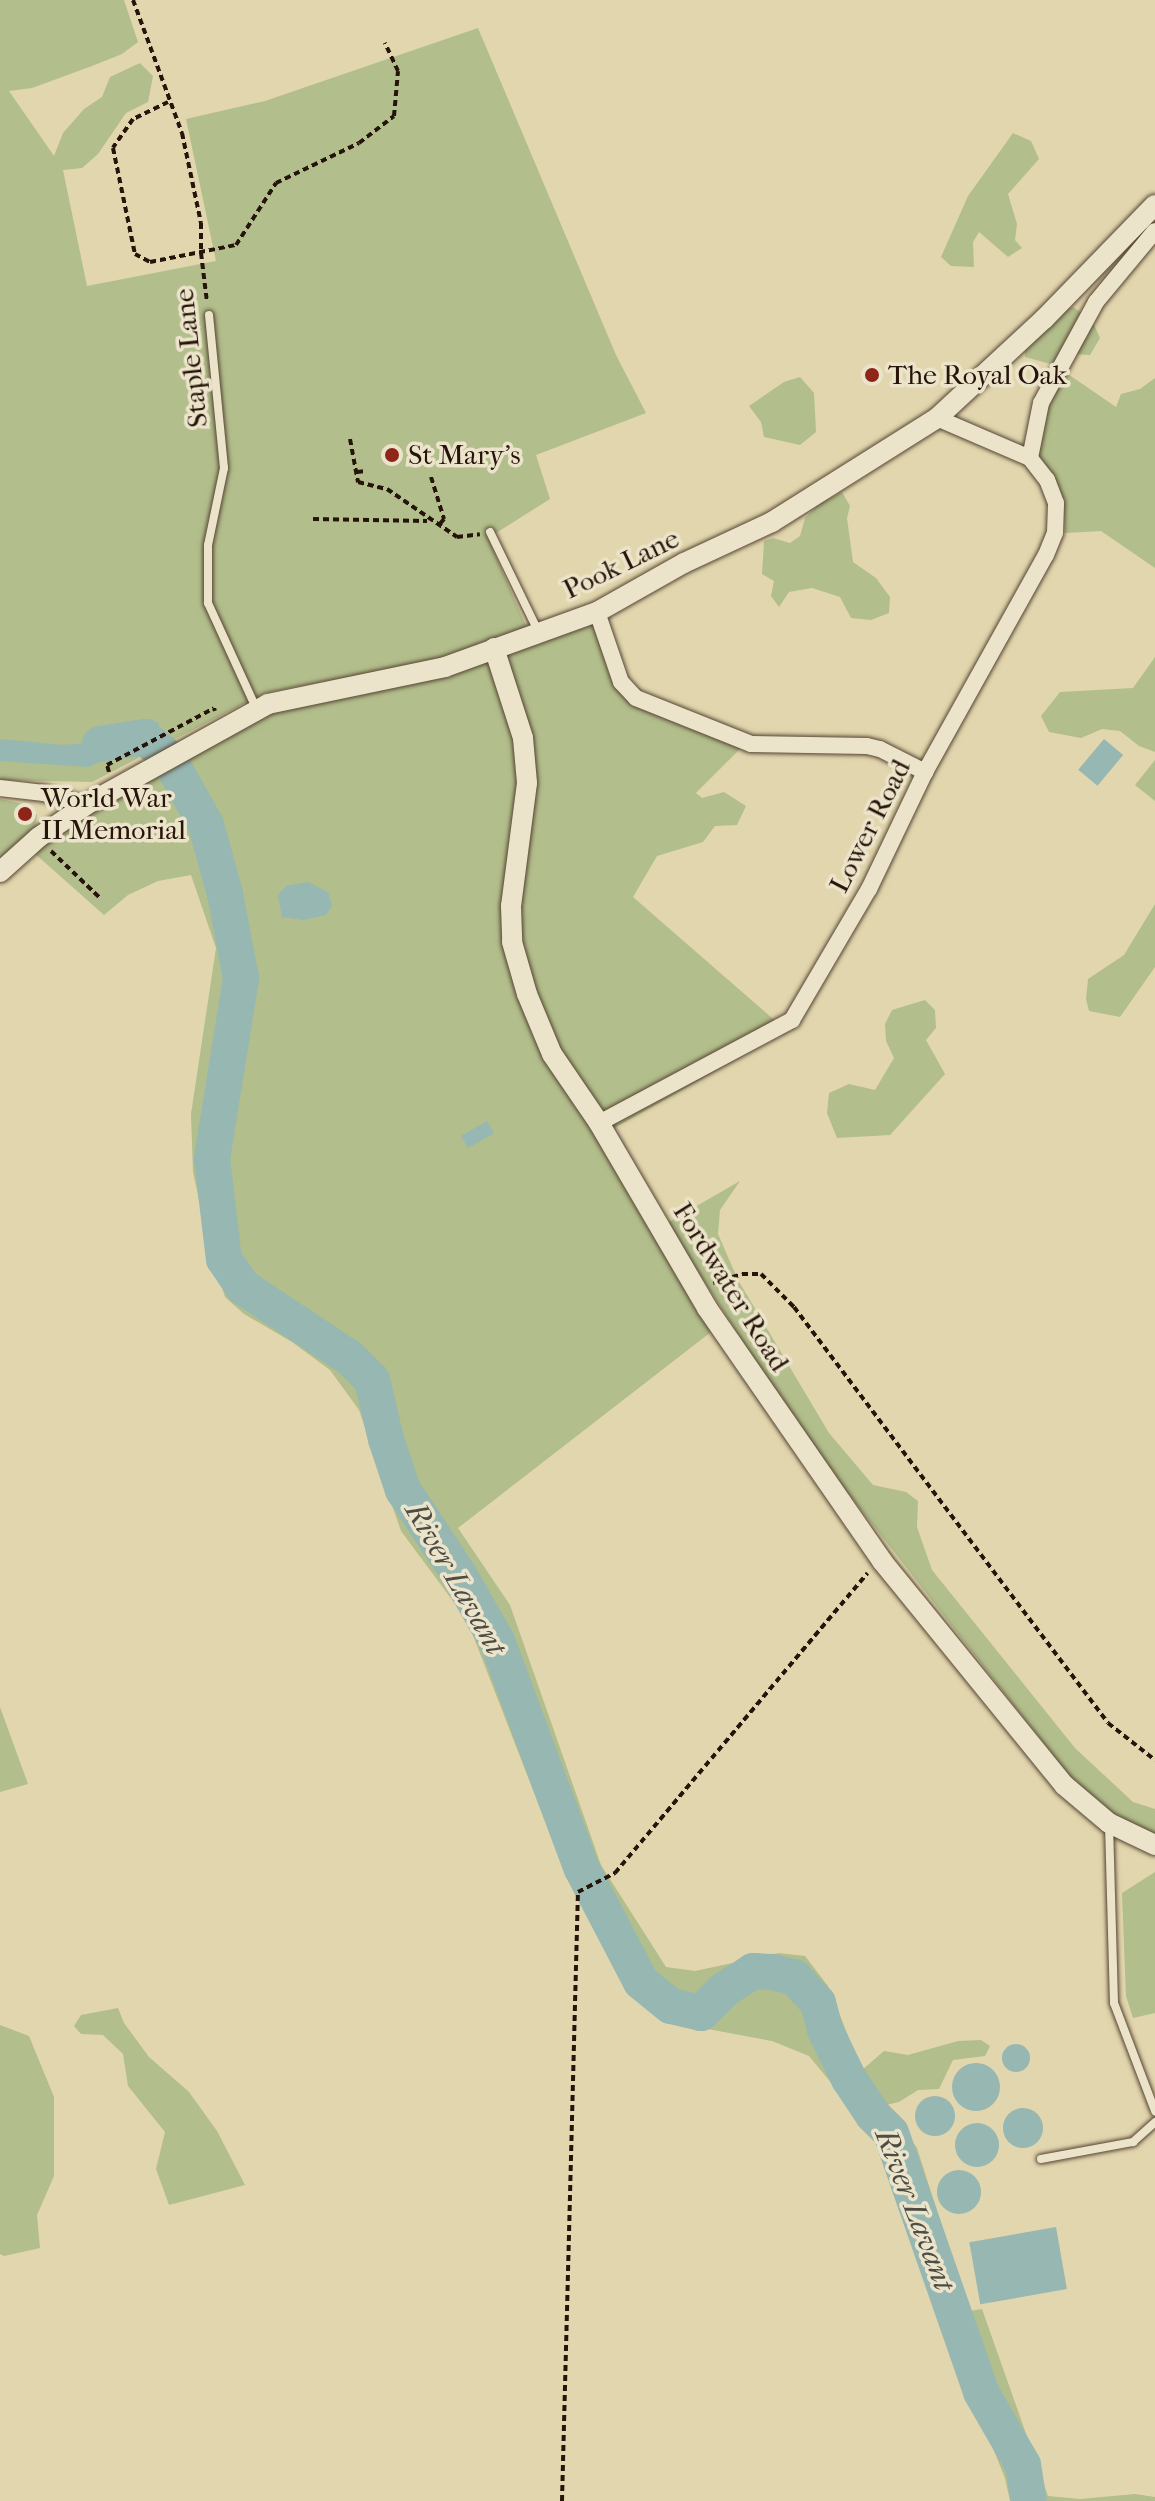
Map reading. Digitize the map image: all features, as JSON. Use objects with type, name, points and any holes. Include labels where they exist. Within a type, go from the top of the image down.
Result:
[{"type":"street","name":"Pook Lane","points":[[0,872],[39,837],[86,805],[268,704],[445,667],[597,612],[684,563],[772,522],[937,418],[1044,319],[1155,205]]},
{"type":"street","points":[[937,418],[1030,458],[1041,403],[1096,302],[1155,231]]},
{"type":"street","name":"Lower Road","points":[[599,1123],[792,1020],[869,889],[925,772],[1055,533],[1056,503],[1047,480],[1030,458]]},
{"type":"street","points":[[597,612],[621,682],[636,698],[751,744],[867,746],[880,749],[925,772]]},
{"type":"street","name":"Fordwater Road","points":[[494,648],[523,738],[527,783],[511,906],[512,942],[527,994],[552,1054],[599,1123],[707,1308],[882,1561],[1064,1785],[1109,1823],[1155,1845]]},
{"type":"street","points":[[0,788],[44,793],[86,805]]},
{"type":"lane","name":"Staple Lane","points":[[209,315],[224,468],[208,545],[208,603],[257,711]]},
{"type":"lane","points":[[490,532],[538,631]]},
{"type":"lane","points":[[0,782],[0,788]]},
{"type":"lane","points":[[1109,1823],[1114,2003],[1155,2111]]},
{"type":"lane","points":[[1041,2159],[1133,2142],[1155,2122]]},
{"type":"path","name":"Staple Lane","points":[[133,0],[168,102],[182,133],[201,223],[201,253],[209,315]]},
{"type":"path","points":[[168,102],[133,119],[113,148],[135,254],[150,262],[236,245],[276,183],[359,143],[394,116],[398,71],[385,43]]},
{"type":"path","points":[[350,439],[358,482],[387,489],[457,537],[490,532]]},
{"type":"path","points":[[357,472],[366,471]]},
{"type":"path","points":[[431,477],[444,519],[439,525]]},
{"type":"path","points":[[313,519],[430,521]]},
{"type":"path","points":[[140,748],[163,735]]},
{"type":"path","points":[[39,837],[101,899]]},
{"type":"path","points":[[711,1284],[742,1274],[761,1274],[794,1307],[1108,1723],[1155,1760]]},
{"type":"path","points":[[562,2501],[578,1892],[615,1873],[882,1561]]},
{"type":"green space","points":[[0,0],[124,0],[138,42],[122,54],[92,66],[32,88],[9,91],[54,156],[63,133],[84,109],[102,97],[110,77],[140,63],[153,76],[148,102],[126,113],[98,154],[82,168],[63,170],[87,286],[216,261],[186,119],[265,101],[478,28],[616,355],[646,413],[536,455],[550,499],[488,538],[527,628],[442,659],[264,693],[92,782],[0,780]]},
{"type":"green space","points":[[1013,133],[1031,141],[1039,159],[1008,194],[1017,224],[1015,240],[1022,248],[1008,257],[979,232],[973,242],[974,267],[951,266],[941,257],[968,196]]},
{"type":"green space","points":[[1073,307],[1092,320],[1100,338],[1090,355],[1073,354],[1054,365],[1025,357],[1024,346],[1060,313]]},
{"type":"green space","points":[[1065,372],[1116,407],[1121,394],[1140,389],[1155,378],[1155,568],[1101,531],[1065,533],[1064,510],[1055,479],[1038,457],[1048,408]]},
{"type":"green space","points":[[800,377],[814,393],[816,432],[800,445],[764,437],[761,422],[749,406],[784,382]]},
{"type":"green space","points":[[842,492],[850,506],[847,518],[853,562],[876,578],[890,597],[889,613],[871,620],[851,618],[840,597],[812,588],[789,592],[779,607],[771,596],[774,581],[762,574],[764,541],[773,538],[790,543],[800,536],[805,518],[819,504]]},
{"type":"green space","points":[[595,618],[619,683],[745,744],[696,793],[702,798],[724,792],[746,806],[737,825],[715,826],[703,842],[657,856],[633,897],[787,1031],[609,1131],[711,1332],[458,1528],[510,1605],[601,1865],[666,1967],[695,1971],[779,1953],[805,1956],[828,1986],[862,2070],[884,2051],[908,2055],[958,2041],[981,2040],[990,2046],[985,2056],[953,2060],[939,2089],[918,2090],[899,2102],[886,2105],[917,2148],[969,2311],[982,2309],[1048,2496],[1080,2499],[1135,2494],[1155,2497],[1155,2501],[1010,2501],[1005,2478],[951,2345],[880,2142],[809,2056],[772,2041],[697,2027],[666,2016],[630,1982],[577,1875],[545,1821],[467,1620],[401,1531],[359,1410],[330,1370],[292,1342],[244,1314],[225,1297],[210,1251],[193,1172],[191,1114],[216,948],[191,875],[158,881],[128,895],[104,915],[33,852],[86,811],[271,709]]},
{"type":"green space","points":[[1155,657],[1155,752],[1139,746],[1120,731],[1102,729],[1081,738],[1049,732],[1041,716],[1060,692],[1133,688]]},
{"type":"green space","points":[[1155,760],[1155,801],[1135,785]]},
{"type":"green space","points":[[0,799],[28,805],[37,815],[36,826],[0,863]]},
{"type":"green space","points":[[1155,904],[1155,967],[1120,1017],[1089,1011],[1086,999],[1088,979],[1124,955]]},
{"type":"green space","points":[[925,1000],[935,1010],[936,1028],[926,1040],[945,1074],[890,1135],[837,1138],[827,1113],[829,1093],[849,1084],[875,1090],[894,1058],[886,1041],[885,1024],[892,1010]]},
{"type":"green space","points":[[740,1181],[720,1210],[718,1234],[738,1280],[829,1433],[873,1485],[906,1492],[918,1501],[917,1527],[932,1570],[1075,1748],[1133,1802],[1155,1809],[1155,1836],[1111,1815],[1074,1782],[805,1438],[667,1223]]},
{"type":"green space","points":[[0,1707],[28,1784],[0,1792]]},
{"type":"green space","points":[[1155,1872],[1155,2013],[1133,2018],[1126,1996],[1122,1893]]},
{"type":"green space","points":[[118,2008],[124,2023],[149,2057],[189,2092],[217,2131],[245,2185],[169,2205],[156,2169],[165,2132],[128,2086],[123,2054],[103,2035],[81,2034],[74,2026],[81,2015]]},
{"type":"green space","points":[[0,2025],[29,2036],[54,2097],[54,2176],[37,2215],[40,2248],[4,2256],[0,2254]]},
{"type":"water","points":[[151,719],[159,724],[158,734],[89,767],[0,761],[0,739],[63,745],[86,743]]},
{"type":"water","points":[[1104,739],[1123,755],[1097,786],[1078,770]]},
{"type":"water","points":[[308,882],[328,892],[332,906],[326,915],[303,920],[282,917],[278,895],[286,886]]},
{"type":"water","points":[[487,1121],[494,1133],[468,1148],[461,1136]]},
{"type":"water","points":[[1016,2044],[1026,2048],[1030,2058],[1026,2068],[1016,2072],[1006,2068],[1002,2058],[1006,2048]]},
{"type":"water","points":[[976,2063],[993,2070],[1000,2087],[993,2104],[976,2111],[959,2104],[952,2087],[959,2070]]},
{"type":"water","points":[[935,2096],[949,2102],[955,2116],[949,2130],[935,2136],[921,2130],[915,2116],[921,2102]]},
{"type":"water","points":[[1023,2108],[1037,2114],[1043,2128],[1037,2142],[1023,2148],[1009,2142],[1003,2128],[1009,2114]]},
{"type":"water","points":[[977,2123],[992,2130],[999,2145],[992,2160],[977,2167],[962,2160],[955,2145],[962,2130]]},
{"type":"water","points":[[959,2170],[974,2177],[981,2192],[974,2207],[959,2214],[944,2207],[937,2192],[944,2177]]},
{"type":"water","points":[[1056,2227],[1067,2289],[980,2304],[969,2242]]},
{"type":"waterway","name":"River Lavant","points":[[100,744],[144,737],[168,757],[206,825],[225,894],[241,978],[212,1159],[224,1259],[243,1287],[350,1358],[372,1380],[386,1439],[403,1490],[458,1573],[497,1641],[582,1869],[641,1982],[671,2006],[701,2013],[724,1990],[753,1971],[772,1972],[794,1977],[818,2003],[825,2030],[849,2079],[873,2115],[891,2133],[981,2392],[1023,2465],[1029,2501]]},
{"type":"place","name":"The Royal Oak","points":[[872,375]]},
{"type":"place","name":"St Mary's","points":[[392,455]]},
{"type":"place","name":"World War II Memorial","points":[[25,814]]}]
